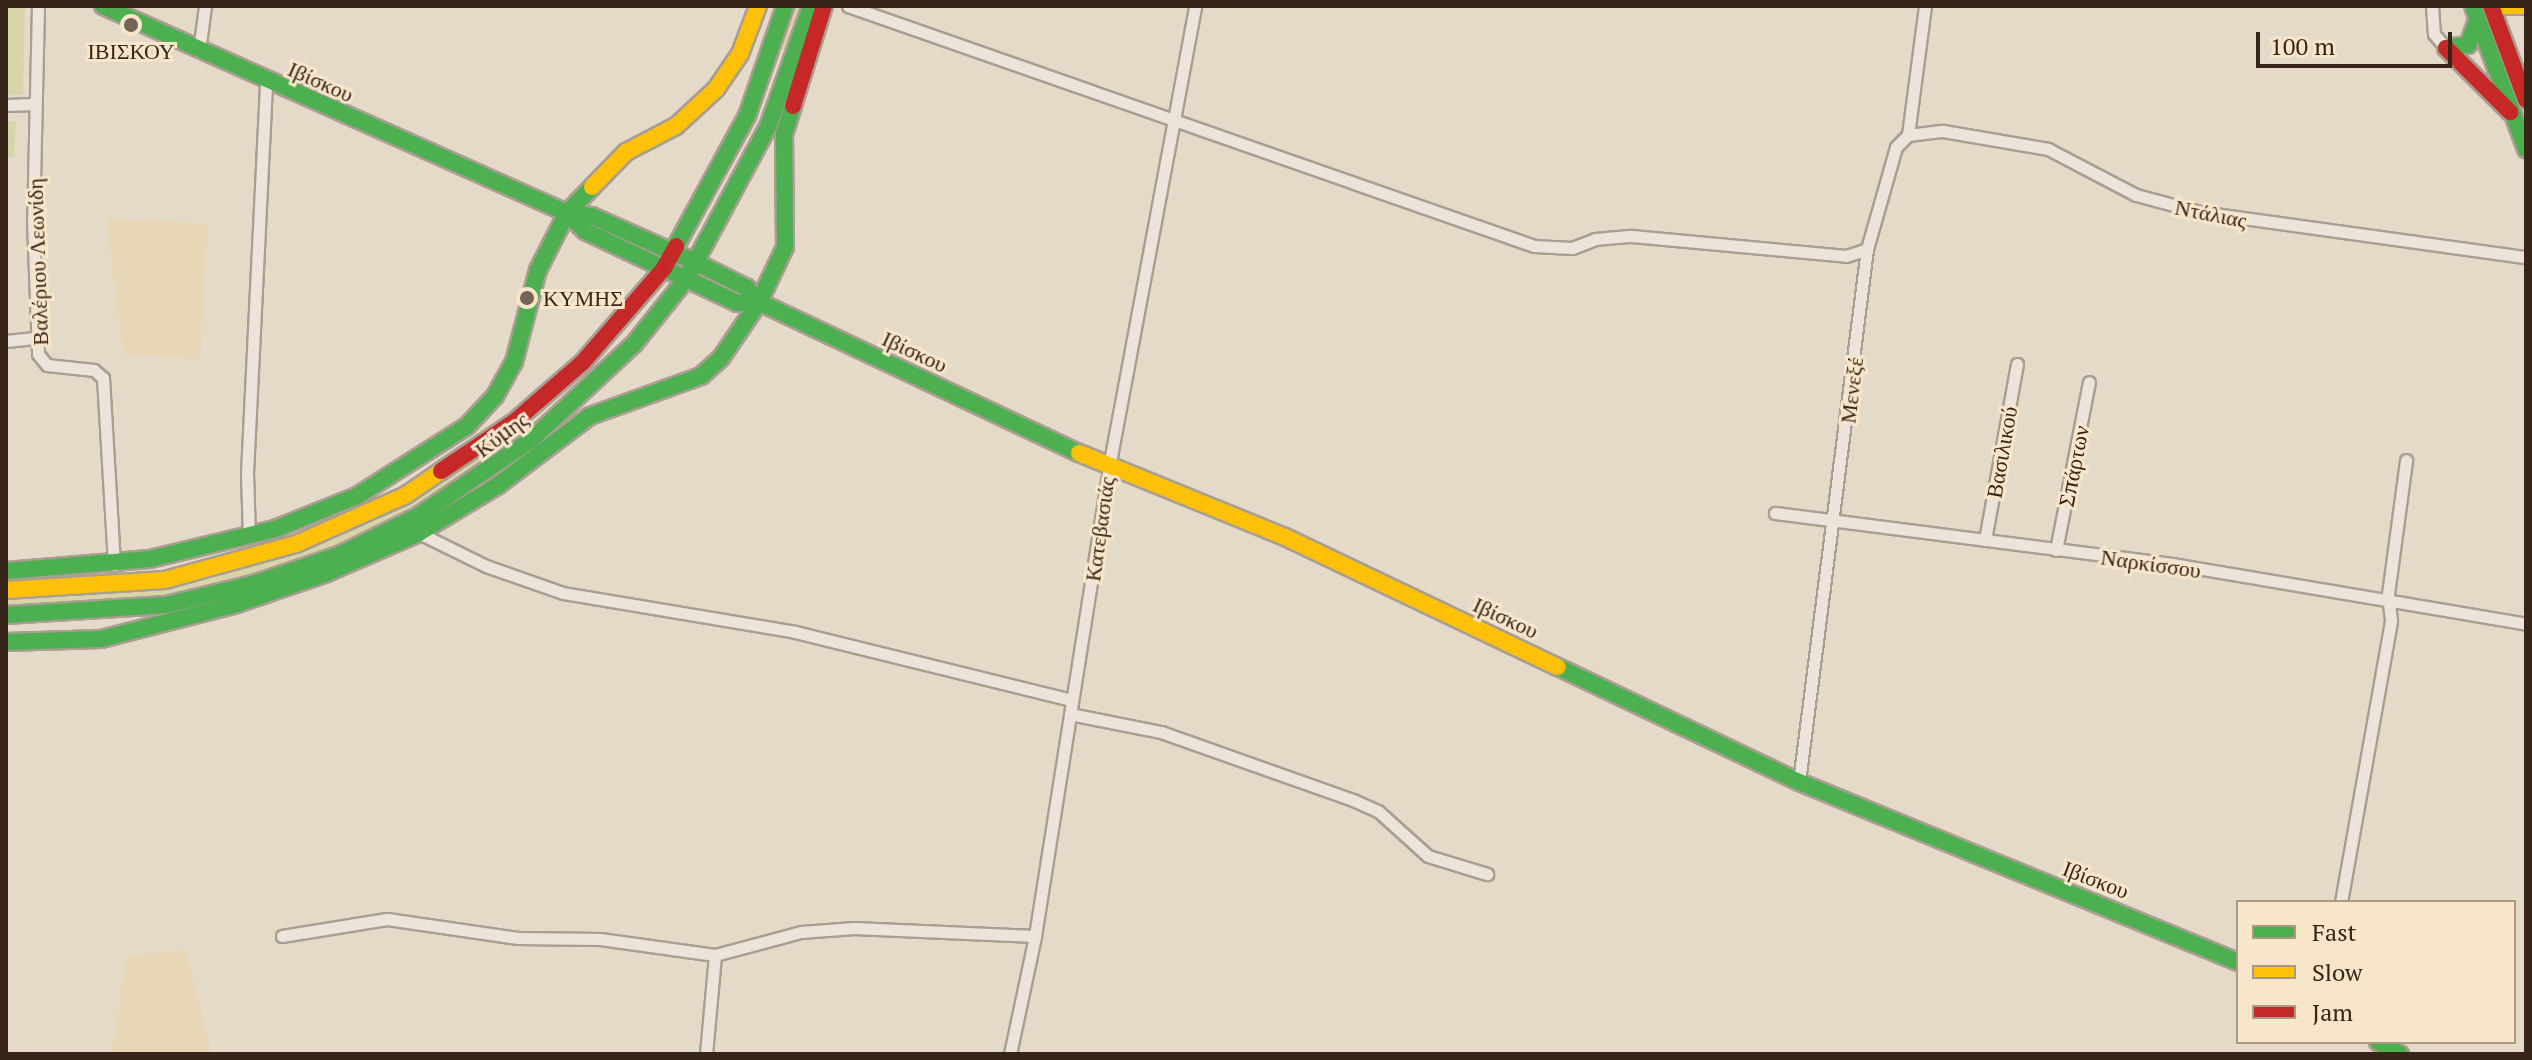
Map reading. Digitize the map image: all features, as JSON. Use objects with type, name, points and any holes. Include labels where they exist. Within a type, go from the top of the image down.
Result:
[{"type":"street","name":"Βαλέριου Λεωνίδη","points":[[38,6],[35,104],[38,354],[47,365],[94,370],[105,383],[114,565]]},
{"type":"street","name":"Ιβίσκου","points":[[103,6],[567,213],[585,231],[669,260],[695,262],[747,288],[759,302],[1109,467],[1285,537],[1799,782],[2236,961]]},
{"type":"street","points":[[199,51],[205,6]]},
{"type":"street","points":[[6,571],[114,565],[249,537],[357,496],[442,446],[481,414],[514,362],[538,270],[567,213],[619,158],[676,126],[716,89],[740,54],[758,6]]},
{"type":"street","name":"Κύμης","points":[[6,590],[123,585],[199,574],[364,517],[440,475],[547,396],[614,330],[669,260],[747,116],[785,6]]},
{"type":"street","name":"Κύμης","points":[[6,615],[128,609],[207,596],[375,538],[454,495],[564,413],[634,344],[686,279],[768,127],[811,6]]},
{"type":"street","points":[[6,642],[101,639],[195,615],[327,573],[419,533],[497,486],[590,416],[701,376],[721,358],[759,302],[785,247],[784,134],[824,6]]},
{"type":"street","points":[[848,6],[1534,246],[1572,248],[1595,239],[1632,236],[1846,256],[1867,249]]},
{"type":"street","name":"Κατεβασιάς","points":[[1010,1054],[1035,936],[1109,467],[1195,6]]},
{"type":"street","name":"Μενεξέ","points":[[1799,782],[1835,519],[1867,249],[1896,147],[1908,135],[1925,6]]},
{"type":"street","points":[[2432,6],[2434,34],[2514,115]]},
{"type":"street","points":[[2491,6],[2526,100]]},
{"type":"street","points":[[2498,6],[2525,6]]},
{"type":"street","points":[[2446,48],[2468,45],[2475,12]]},
{"type":"street","points":[[2475,12],[2526,149]]},
{"type":"street","points":[[249,537],[247,473],[266,81]]},
{"type":"street","points":[[6,105],[35,104]]},
{"type":"street","name":"Ντάλιας","points":[[1908,135],[1943,131],[2048,149],[2136,195],[2200,212],[2526,257]]},
{"type":"street","name":"Ιβίσκου","points":[[669,260],[686,279],[737,303],[759,302]]},
{"type":"street","points":[[6,341],[37,338]]},
{"type":"street","name":"Βασιλικού","points":[[1985,540],[2017,364]]},
{"type":"street","name":"Σπάρτων","points":[[2056,550],[2089,382]]},
{"type":"street","points":[[2341,900],[2373,737],[2406,460]]},
{"type":"street","name":"Ναρκίσσου","points":[[1775,513],[2056,550],[2526,624]]},
{"type":"street","points":[[419,533],[486,566],[563,593],[782,629],[1072,700]]},
{"type":"street","points":[[1070,714],[1161,732],[1353,800],[1378,811],[1428,856],[1487,874]]},
{"type":"street","points":[[282,936],[387,919],[518,938],[600,939],[715,955],[801,932],[842,928],[1035,936]]},
{"type":"street","points":[[706,1054],[715,955]]},
{"type":"street","points":[[2382,1044],[2400,1054]]},
{"type":"shaded area","points":[[6,6],[25,6],[23,94],[6,96]]},
{"type":"shaded area","points":[[793,6],[802,6],[789,51],[780,48]]},
{"type":"shaded area","points":[[16,121],[14,157],[6,157],[6,122]]},
{"type":"shaded area","points":[[106,218],[207,224],[200,359],[124,354]]},
{"type":"shaded area","points":[[486,453],[491,460],[414,510],[337,547],[252,576],[166,597],[6,607],[6,598],[72,597],[204,581],[303,550],[410,502]]},
{"type":"shaded area","points":[[186,950],[211,1054],[112,1054],[127,956]]},
{"type":"traffic: fast","points":[[103,6],[567,213],[592,216],[695,262],[747,288],[759,302],[1079,453]]},
{"type":"traffic: fast","points":[[676,246],[747,116],[785,6]]},
{"type":"traffic: fast","points":[[6,615],[166,605],[256,583],[341,554],[418,516],[532,439],[634,344],[686,279],[768,127],[811,6]]},
{"type":"traffic: fast","points":[[2473,6],[2526,149]]},
{"type":"traffic: fast","points":[[2446,48],[2468,45],[2477,20]]},
{"type":"traffic: fast","points":[[6,642],[101,639],[237,604],[327,573],[419,533],[497,486],[590,416],[701,376],[721,358],[759,302],[785,247],[784,134],[793,106]]},
{"type":"traffic: fast","points":[[6,571],[150,559],[275,529],[357,496],[467,426],[495,396],[514,362],[538,270],[567,213],[592,187]]},
{"type":"traffic: fast","points":[[567,213],[585,231],[737,303],[759,302]]},
{"type":"traffic: fast","points":[[1558,667],[1799,782],[2236,961]]},
{"type":"traffic: fast","points":[[2382,1044],[2400,1054]]},
{"type":"traffic: slow","points":[[592,187],[626,152],[676,126],[716,89],[740,54],[758,6]]},
{"type":"traffic: slow","points":[[2498,6],[2525,6]]},
{"type":"traffic: slow","points":[[1079,453],[1285,537],[1558,667]]},
{"type":"traffic: slow","points":[[6,590],[165,580],[296,544],[406,495],[441,471]]},
{"type":"traffic: jam","points":[[793,106],[824,6]]},
{"type":"traffic: jam","points":[[2491,6],[2526,100]]},
{"type":"traffic: jam","points":[[2446,48],[2510,112]]},
{"type":"traffic: jam","points":[[441,471],[514,422],[583,362],[664,268],[676,246]]},
{"type":"place","name":"ΙΒΙΣΚΟΥ","points":[[131,25]]},
{"type":"place","name":"ΚΥΜΗΣ","points":[[527,298]]}]
